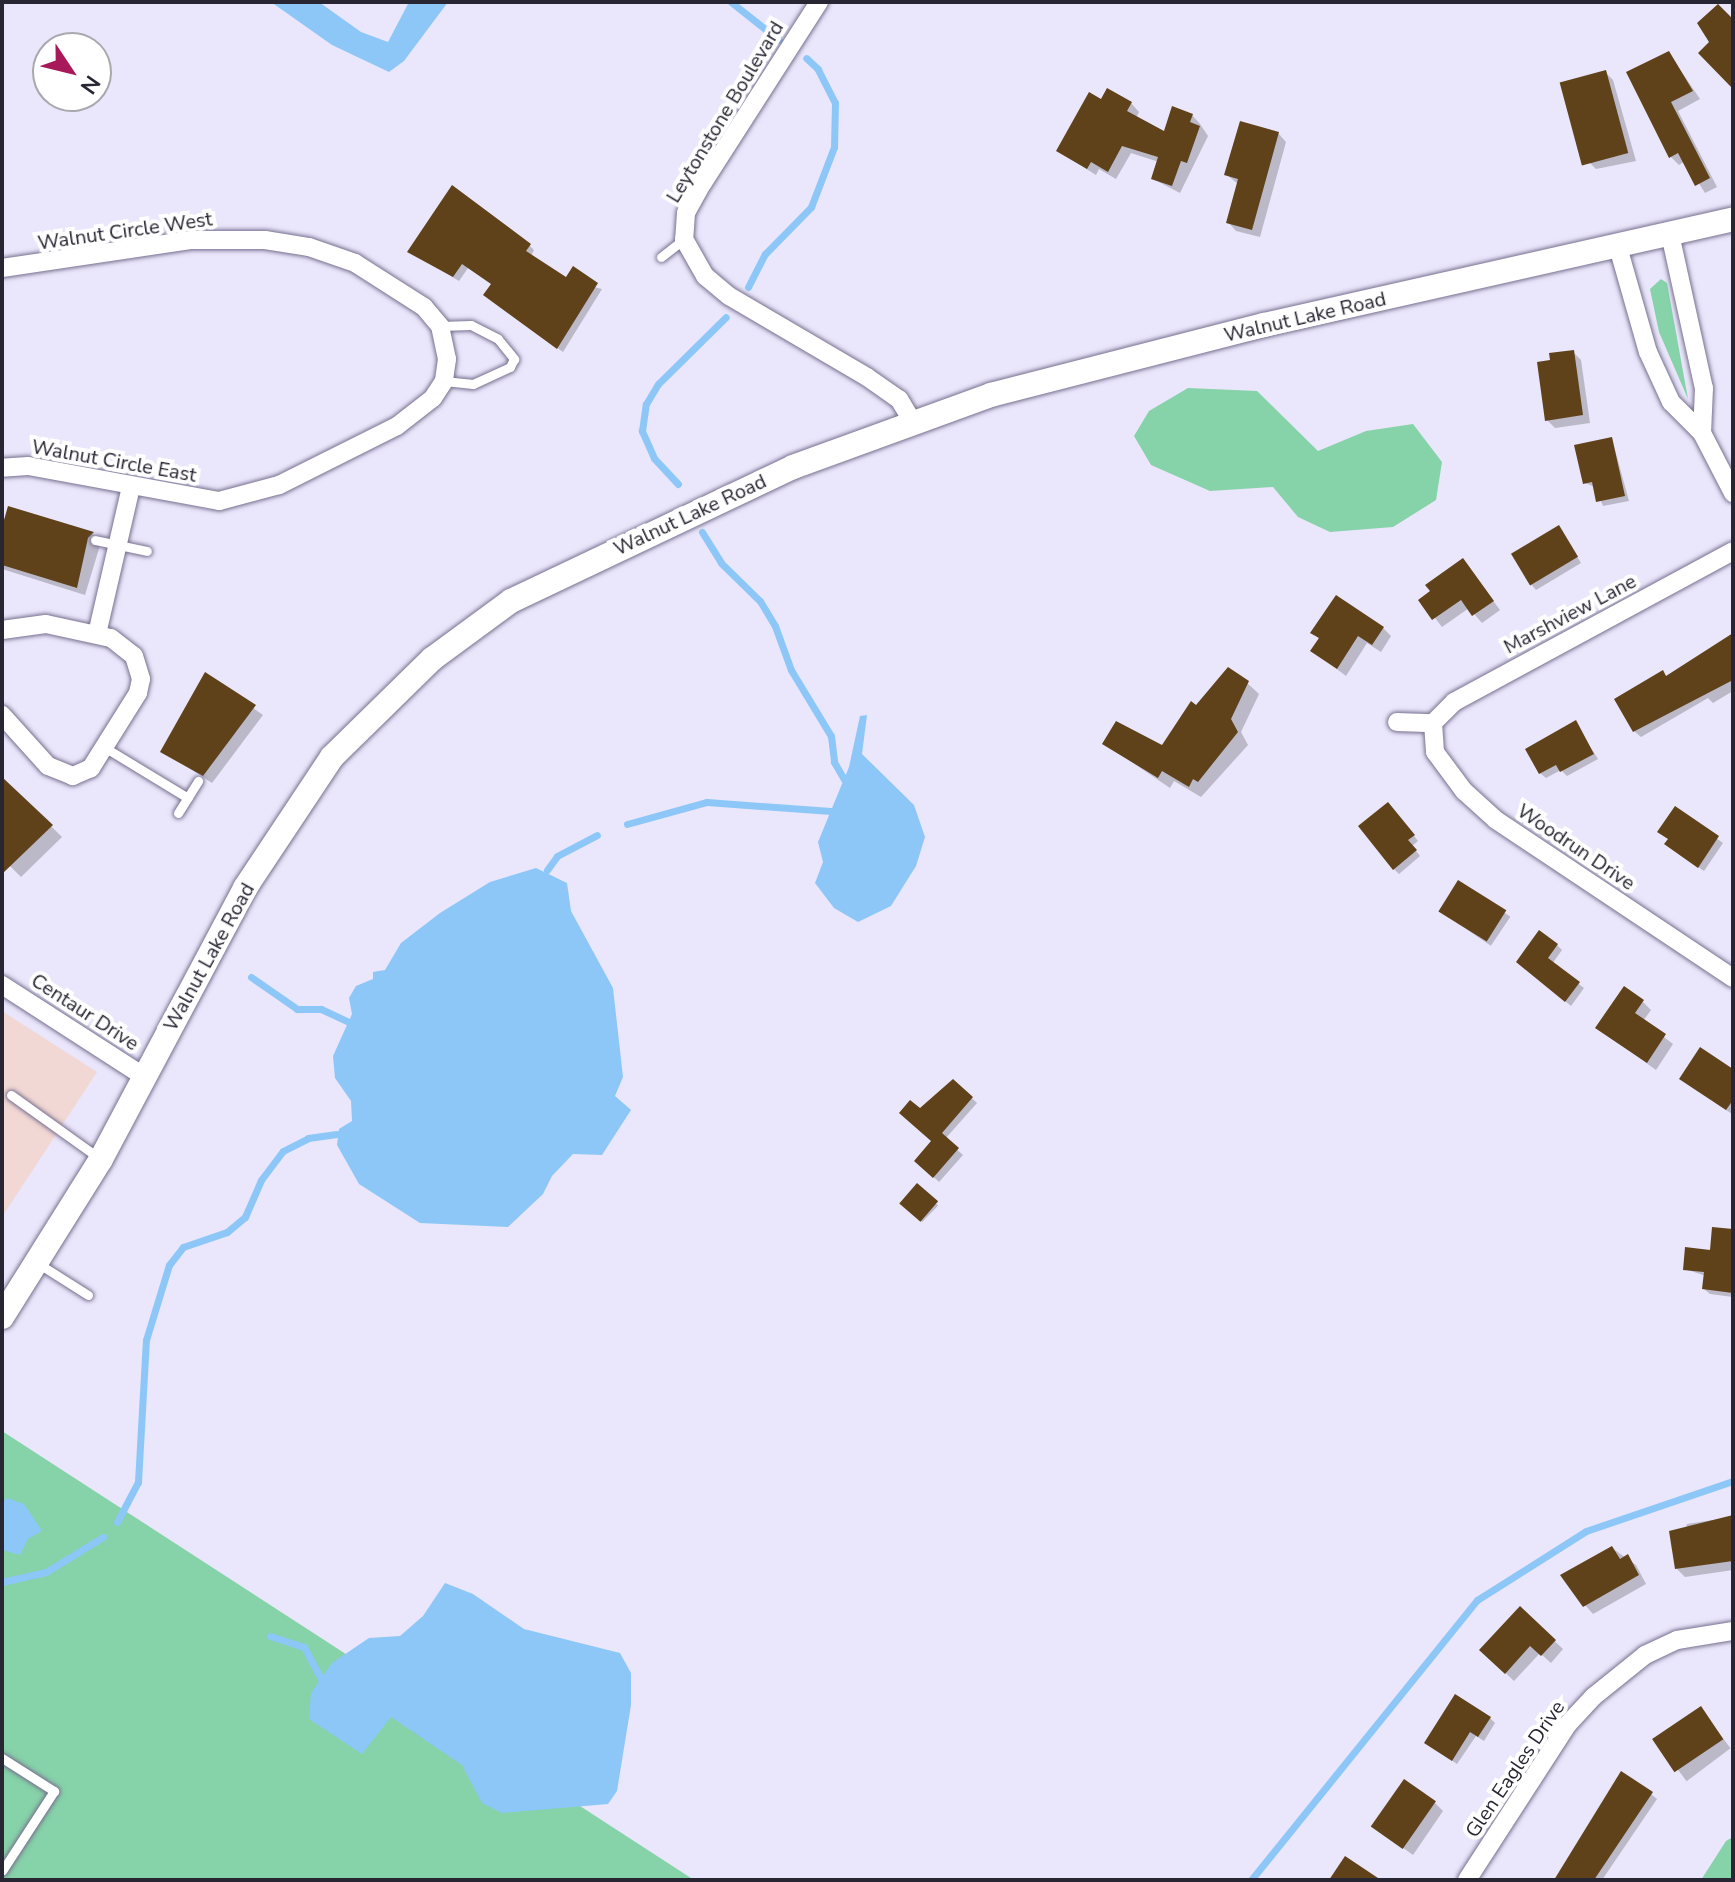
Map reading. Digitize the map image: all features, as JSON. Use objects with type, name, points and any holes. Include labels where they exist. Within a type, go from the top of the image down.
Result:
[{"type":"street","name":"Leytonstone Boulevard","points":[[684,239],[686,213],[702,184],[819,2]]},
{"type":"street","name":"Walnut Lake Road","points":[[2,1317],[101,1159],[285,823],[332,757],[442,650],[511,601],[793,467],[912,421],[1007,390],[1185,344],[1733,219]]},
{"type":"street","points":[[1670,234],[1704,388],[1702,433]]},
{"type":"street","points":[[684,239],[705,276],[729,296],[867,377],[899,399],[912,421]]},
{"type":"street","name":"Walnut Circle West","points":[[2,268],[192,240],[265,240],[355,263],[406,293],[440,326]]},
{"type":"street","points":[[1618,247],[1654,364],[1671,402],[1702,433],[1733,493]]},
{"type":"street","points":[[440,326],[447,359],[444,381]]},
{"type":"street","name":"Walnut Circle East","points":[[2,468],[28,466],[219,501],[279,485],[397,426],[433,398],[444,381]]},
{"type":"street","points":[[97,634],[131,487]]},
{"type":"street","name":"Marshview Lane","points":[[1433,723],[1454,702],[1733,551]]},
{"type":"street","points":[[2,630],[46,624],[97,634],[125,646],[141,679],[138,693],[104,747],[83,773],[61,775],[2,715]]},
{"type":"street","points":[[1397,722],[1433,723]]},
{"type":"street","name":"Woodrun Drive","points":[[1433,723],[1435,752],[1464,791],[1496,820],[1733,978]]},
{"type":"street","name":"Centaur Drive","points":[[2,985],[145,1077]]},
{"type":"street","name":"Glen Eagles Drive","points":[[1467,1880],[1568,1724],[1593,1697],[1645,1655],[1677,1640],[1733,1631]]},
{"type":"lane","points":[[661,257],[684,239]]},
{"type":"lane","points":[[440,326],[471,325],[498,339],[514,359],[510,367],[473,384],[444,381]]},
{"type":"lane","points":[[95,540],[147,551]]},
{"type":"lane","points":[[104,747],[188,798]]},
{"type":"lane","points":[[178,813],[198,781]]},
{"type":"lane","points":[[11,1095],[101,1159]]},
{"type":"lane","points":[[36,1262],[88,1295]]},
{"type":"lane","points":[[2,1759],[54,1791],[2,1871]]},
{"type":"shaded area","points":[[2,1011],[97,1072],[2,1217]]},
{"type":"green space","points":[[1661,279],[1667,283],[1688,399],[1659,332],[1650,289]]},
{"type":"green space","points":[[1188,388],[1257,391],[1318,451],[1366,431],[1413,424],[1442,462],[1436,500],[1393,527],[1330,532],[1298,517],[1273,487],[1210,491],[1151,465],[1134,436],[1149,411]]},
{"type":"green space","points":[[2,1431],[694,1880],[2,1880]]},
{"type":"green space","points":[[1733,1837],[1733,1880],[1701,1880],[1726,1841]]},
{"type":"water","points":[[271,2],[319,2],[361,32],[388,42],[409,2],[448,2],[404,61],[389,72],[332,45]]},
{"type":"water","points":[[867,715],[862,754],[914,805],[925,837],[916,866],[891,906],[858,922],[834,908],[815,883],[823,862],[818,842],[849,767],[860,716]]},
{"type":"water","points":[[536,868],[567,883],[571,911],[613,988],[623,1077],[615,1096],[631,1110],[602,1155],[573,1154],[552,1176],[543,1194],[508,1227],[420,1223],[359,1184],[337,1145],[339,1129],[352,1121],[351,1101],[335,1078],[333,1056],[352,1014],[349,998],[356,986],[373,979],[373,972],[385,970],[401,943],[440,913],[490,882]]},
{"type":"water","points":[[7,1498],[24,1504],[42,1531],[28,1539],[20,1555],[2,1550],[2,1503]]},
{"type":"water","points":[[445,1583],[473,1594],[524,1629],[620,1653],[631,1673],[631,1705],[617,1791],[608,1804],[502,1813],[482,1803],[462,1765],[391,1717],[362,1754],[309,1719],[311,1693],[332,1663],[369,1638],[400,1636],[423,1616]]},
{"type":"building","points":[[1718,4],[1733,19],[1733,89],[1698,53],[1709,42],[1697,23]]},
{"type":"building","points":[[1669,51],[1693,91],[1671,102],[1710,178],[1695,186],[1678,153],[1669,158],[1626,72]]},
{"type":"building","points":[[1606,70],[1628,153],[1582,165],[1560,82]]},
{"type":"building","points":[[1107,88],[1132,102],[1127,111],[1164,131],[1172,106],[1193,114],[1190,122],[1200,126],[1187,163],[1181,161],[1172,186],[1151,179],[1158,157],[1122,146],[1108,172],[1091,162],[1087,169],[1056,151],[1089,92],[1101,99]]},
{"type":"building","points":[[1240,121],[1279,132],[1252,230],[1226,223],[1238,179],[1224,175]]},
{"type":"building","points":[[452,185],[531,244],[526,251],[566,277],[573,266],[598,283],[557,349],[483,295],[491,284],[462,264],[453,277],[407,252]]},
{"type":"building","points":[[1574,350],[1583,415],[1545,421],[1537,362],[1550,360],[1549,353]]},
{"type":"building","points":[[1612,437],[1625,496],[1596,502],[1592,482],[1583,484],[1574,445]]},
{"type":"building","points":[[8,506],[94,532],[88,538],[77,588],[2,565],[2,527]]},
{"type":"building","points":[[1559,525],[1578,557],[1530,586],[1511,554]]},
{"type":"building","points":[[1463,558],[1494,601],[1472,616],[1461,600],[1432,620],[1418,600],[1430,591],[1425,585]]},
{"type":"building","points":[[1336,595],[1384,627],[1372,645],[1358,636],[1337,669],[1310,651],[1319,638],[1310,633]]},
{"type":"building","points":[[1733,633],[1733,680],[1633,732],[1614,699],[1663,670],[1666,676]]},
{"type":"building","points":[[1228,667],[1249,681],[1231,719],[1238,732],[1198,782],[1193,779],[1189,787],[1162,771],[1158,778],[1102,744],[1116,721],[1162,745],[1191,701],[1196,705]]},
{"type":"building","points":[[205,672],[256,705],[203,776],[160,752]]},
{"type":"building","points":[[1576,720],[1594,754],[1560,772],[1556,765],[1539,774],[1525,749]]},
{"type":"building","points":[[2,777],[53,825],[2,874]]},
{"type":"building","points":[[1388,802],[1415,835],[1408,840],[1417,850],[1393,870],[1358,826]]},
{"type":"building","points":[[1675,806],[1719,836],[1698,868],[1664,844],[1668,839],[1657,832]]},
{"type":"building","points":[[1458,880],[1506,910],[1487,942],[1438,911]]},
{"type":"building","points":[[1539,930],[1558,944],[1548,958],[1580,982],[1565,1002],[1516,962]]},
{"type":"building","points":[[1624,986],[1644,1000],[1635,1013],[1666,1034],[1647,1063],[1595,1028]]},
{"type":"building","points":[[1700,1047],[1733,1069],[1733,1100],[1726,1110],[1679,1079]]},
{"type":"building","points":[[953,1079],[973,1097],[942,1133],[959,1148],[933,1178],[914,1161],[931,1141],[899,1113],[910,1100],[920,1108]]},
{"type":"building","points":[[917,1183],[938,1201],[920,1222],[899,1203]]},
{"type":"building","points":[[1712,1227],[1733,1229],[1733,1293],[1702,1289],[1704,1272],[1683,1270],[1685,1247],[1710,1250]]},
{"type":"building","points":[[1733,1515],[1733,1561],[1675,1569],[1669,1531]]},
{"type":"building","points":[[1612,1546],[1620,1559],[1628,1554],[1639,1575],[1583,1607],[1560,1575]]},
{"type":"building","points":[[1520,1606],[1556,1640],[1541,1656],[1530,1646],[1505,1674],[1479,1650]]},
{"type":"building","points":[[1455,1694],[1491,1717],[1478,1737],[1470,1732],[1452,1761],[1424,1743]]},
{"type":"building","points":[[1701,1706],[1723,1739],[1674,1772],[1652,1739]]},
{"type":"building","points":[[1621,1771],[1653,1792],[1594,1880],[1554,1880]]},
{"type":"building","points":[[1404,1779],[1436,1801],[1403,1849],[1371,1827]]},
{"type":"building","points":[[1345,1856],[1381,1880],[1329,1880]]},
{"type":"waterway","points":[[731,2],[779,40]]},
{"type":"waterway","points":[[748,287],[765,254],[811,207],[834,147],[835,103],[818,69],[806,58]]},
{"type":"waterway","points":[[678,484],[654,458],[642,431],[646,404],[658,384],[726,317]]},
{"type":"waterway","points":[[702,532],[721,563],[760,601],[775,626],[791,670],[831,736],[834,762],[844,779]]},
{"type":"waterway","points":[[627,824],[707,802],[831,811]]},
{"type":"waterway","points":[[547,870],[557,856],[597,835]]},
{"type":"waterway","points":[[251,977],[297,1009],[321,1009],[349,1022]]},
{"type":"waterway","points":[[117,1522],[138,1482],[146,1340],[169,1265],[183,1247],[227,1232],[245,1217],[261,1180],[283,1151],[308,1138],[337,1134]]},
{"type":"waterway","points":[[1251,1880],[1477,1600],[1586,1531],[1733,1481]]},
{"type":"waterway","points":[[2,1582],[46,1572],[103,1537]]},
{"type":"waterway","points":[[270,1636],[304,1647],[321,1679]]}]
